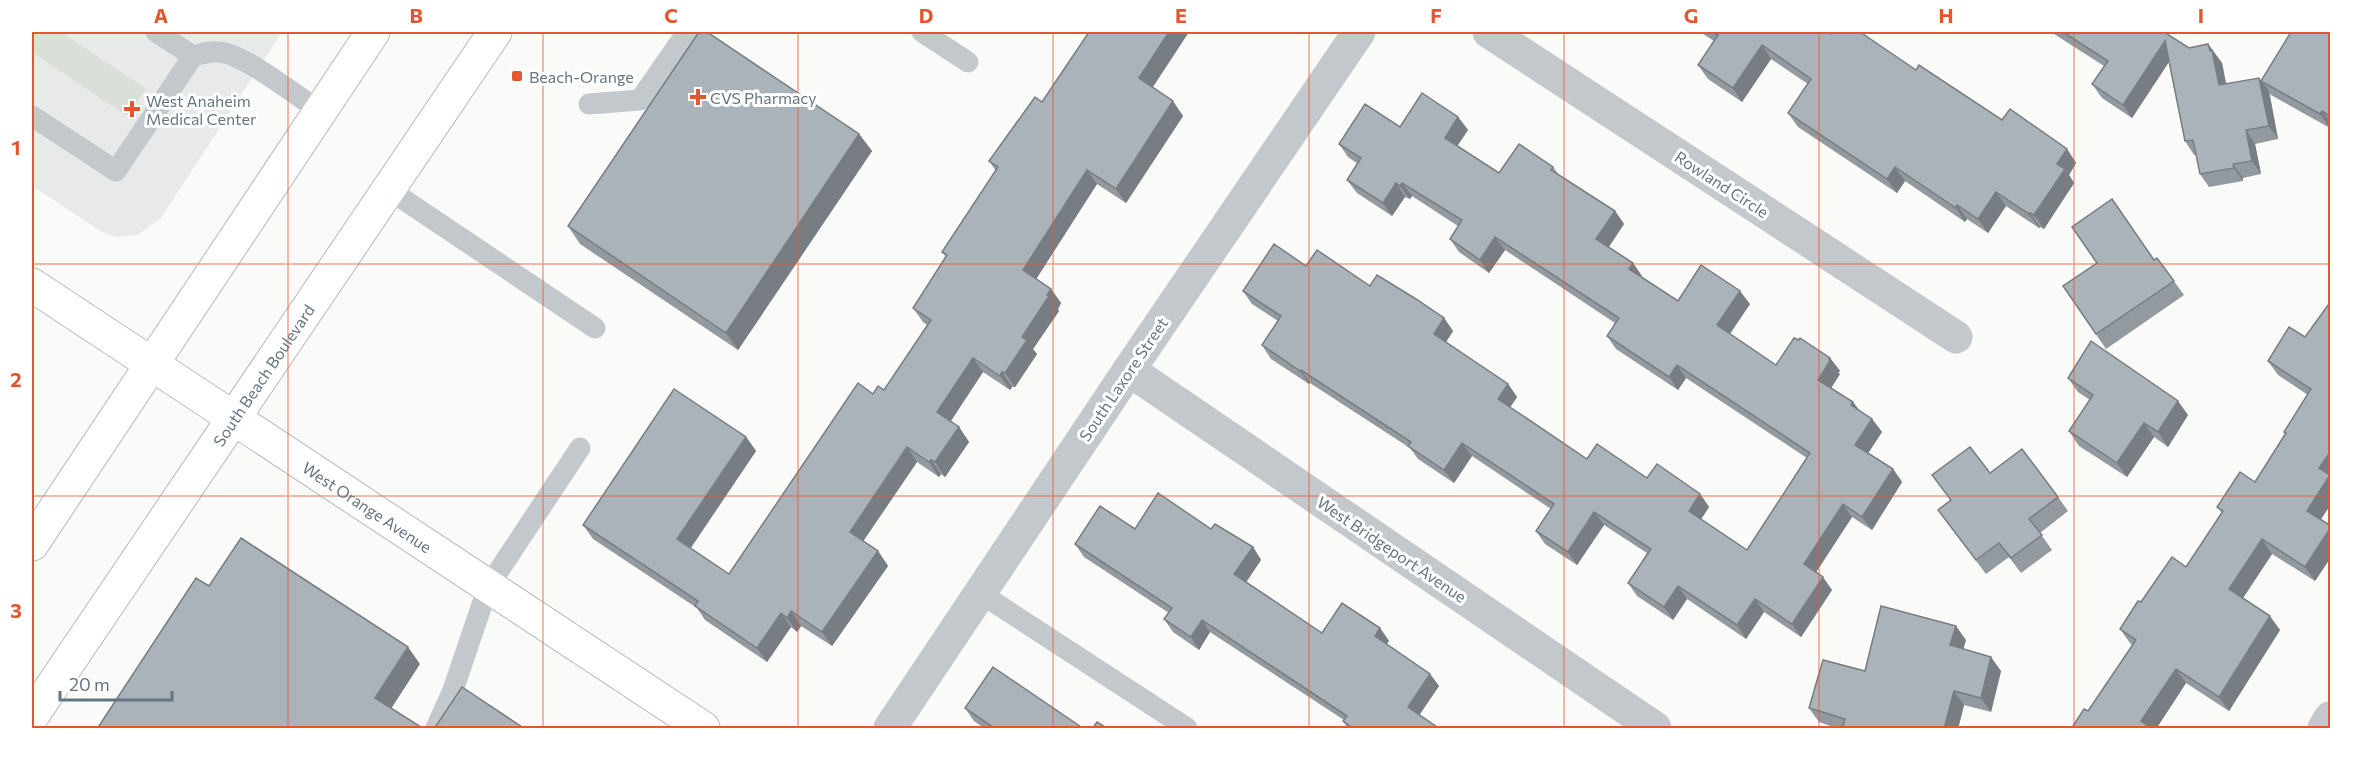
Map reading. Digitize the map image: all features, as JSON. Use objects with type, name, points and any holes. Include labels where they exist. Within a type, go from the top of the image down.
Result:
[{"type":"main road","points":[[32,544],[373,32]]},
{"type":"main road","name":"South Beach Boulevard","points":[[32,716],[495,32]]},
{"type":"main road","name":"West Orange Avenue","points":[[32,285],[703,729]]},
{"type":"street","name":"South Laxore Street","points":[[890,729],[1129,370],[1359,32]]},
{"type":"street","name":"Rowland Circle","points":[[1489,32],[1956,337]]},
{"type":"street","name":"West Bridgeport Avenue","points":[[1129,370],[1654,729]]},
{"type":"street","points":[[2324,729],[2331,718]]},
{"type":"lane","points":[[156,32],[193,56]]},
{"type":"lane","points":[[589,104],[640,100],[687,32]]},
{"type":"lane","points":[[922,32],[968,62]]},
{"type":"lane","points":[[32,116],[116,171],[193,56],[207,52],[225,52],[242,60],[320,111]]},
{"type":"lane","points":[[388,189],[595,328]]},
{"type":"lane","points":[[436,729],[453,690],[488,587],[580,448]]},
{"type":"lane","points":[[980,593],[1187,729]]},
{"type":"shaded area","name":"West Anaheim Medical Center","points":[[32,32],[282,32],[161,218],[137,235],[116,237],[102,232],[32,186]]},
{"type":"shaded area","points":[[32,32],[61,32],[146,89],[128,115],[125,115],[32,52]]},
{"type":"building","name":"CVS Pharmacy","points":[[699,32],[707,32],[859,134],[726,333],[568,226]]},
{"type":"building","points":[[1089,32],[1169,32],[1139,78],[1173,101],[1116,189],[1087,170],[1023,270],[1051,289],[1047,295],[1049,296],[1022,337],[1027,340],[1005,373],[1002,372],[1000,376],[973,358],[937,412],[959,427],[935,462],[931,460],[929,462],[907,447],[850,532],[878,551],[822,632],[791,611],[787,618],[781,613],[757,648],[695,606],[698,601],[583,525],[674,389],[746,437],[677,539],[729,574],[858,383],[873,394],[878,386],[884,390],[931,320],[913,308],[947,255],[942,252],[998,167],[989,161],[1035,97],[1042,102]]},
{"type":"building","points":[[1712,32],[1827,32],[1831,34],[1832,32],[1860,32],[1916,70],[1919,65],[2002,120],[2010,109],[2067,149],[2057,164],[2065,169],[2034,215],[1996,192],[1978,219],[1957,205],[1956,208],[1895,167],[1887,179],[1788,113],[1811,79],[1762,45],[1733,88],[1698,65],[1718,35]]},
{"type":"building","points":[[2063,32],[2164,32],[2189,48],[2208,44],[2210,51],[2212,50],[2219,85],[2259,78],[2269,126],[2246,130],[2252,161],[2233,164],[2234,168],[2200,174],[2193,140],[2185,141],[2165,41],[2123,105],[2092,84],[2108,61]]},
{"type":"building","points":[[2291,32],[2331,34],[2330,116],[2322,111],[2320,114],[2261,81]]},
{"type":"building","points":[[1422,93],[1458,117],[1445,138],[1499,173],[1519,144],[1553,167],[1551,170],[1615,211],[1596,239],[1633,263],[1629,269],[1678,301],[1701,265],[1740,291],[1717,325],[1776,365],[1794,338],[1799,340],[1800,338],[1830,358],[1818,380],[1853,402],[1851,405],[1872,419],[1855,445],[1893,469],[1862,517],[1843,504],[1804,564],[1823,577],[1792,624],[1755,599],[1737,625],[1678,586],[1664,607],[1628,583],[1651,549],[1594,512],[1568,552],[1536,531],[1554,504],[1462,443],[1444,470],[1408,446],[1411,442],[1262,345],[1281,316],[1243,291],[1274,244],[1306,266],[1317,250],[1370,286],[1377,275],[1444,318],[1434,334],[1508,384],[1498,399],[1587,459],[1597,444],[1647,478],[1657,464],[1700,494],[1689,511],[1747,550],[1810,453],[1677,365],[1669,377],[1607,336],[1619,318],[1495,237],[1480,260],[1450,239],[1462,220],[1402,183],[1400,186],[1396,183],[1383,203],[1347,180],[1361,158],[1339,144],[1365,104],[1400,127]]},
{"type":"building","points":[[2112,199],[2154,260],[2157,258],[2174,281],[2096,334],[2063,286],[2097,263],[2072,227]]},
{"type":"building","points":[[2331,301],[2331,451],[2319,468],[2330,475],[2307,511],[2331,527],[2305,567],[2262,539],[2229,589],[2270,616],[2219,697],[2176,669],[2141,721],[2152,729],[2071,729],[2084,709],[2088,711],[2136,640],[2120,629],[2138,601],[2141,602],[2172,557],[2186,567],[2223,511],[2217,507],[2240,472],[2255,482],[2286,433],[2284,432],[2311,389],[2268,361],[2289,327],[2305,337]]},
{"type":"building","points":[[2091,341],[2178,401],[2158,432],[2144,423],[2117,463],[2069,431],[2093,395],[2068,378]]},
{"type":"building","points":[[1970,447],[1990,473],[2022,449],[2058,497],[2029,519],[2042,535],[2011,558],[1999,543],[1976,560],[1938,510],[1951,500],[1932,475]]},
{"type":"building","points":[[1158,493],[1211,529],[1215,524],[1253,547],[1234,574],[1322,633],[1342,603],[1380,628],[1375,636],[1430,674],[1408,707],[1440,729],[1354,729],[1343,721],[1347,716],[1202,620],[1191,637],[1164,619],[1172,608],[1075,544],[1100,506],[1135,529]]},
{"type":"building","points":[[241,538],[408,647],[375,698],[424,729],[97,729],[196,578],[209,586]]},
{"type":"building","points":[[1881,606],[1956,626],[1950,645],[1991,657],[1981,698],[1954,691],[1944,729],[1842,729],[1845,719],[1809,708],[1823,660],[1865,671]]},
{"type":"building","points":[[993,667],[1084,729],[996,729],[965,708]]},
{"type":"building","points":[[462,687],[525,729],[434,729]]},
{"type":"building","points":[[1097,722],[1108,729],[1092,729]]},
{"type":"place","name":"Beach-Orange","points":[[517,76]]},
{"type":"place","name":"CVS Pharmacy","points":[[698,97]]},
{"type":"place","name":"West Anaheim Medical Center","points":[[132,109]]}]
